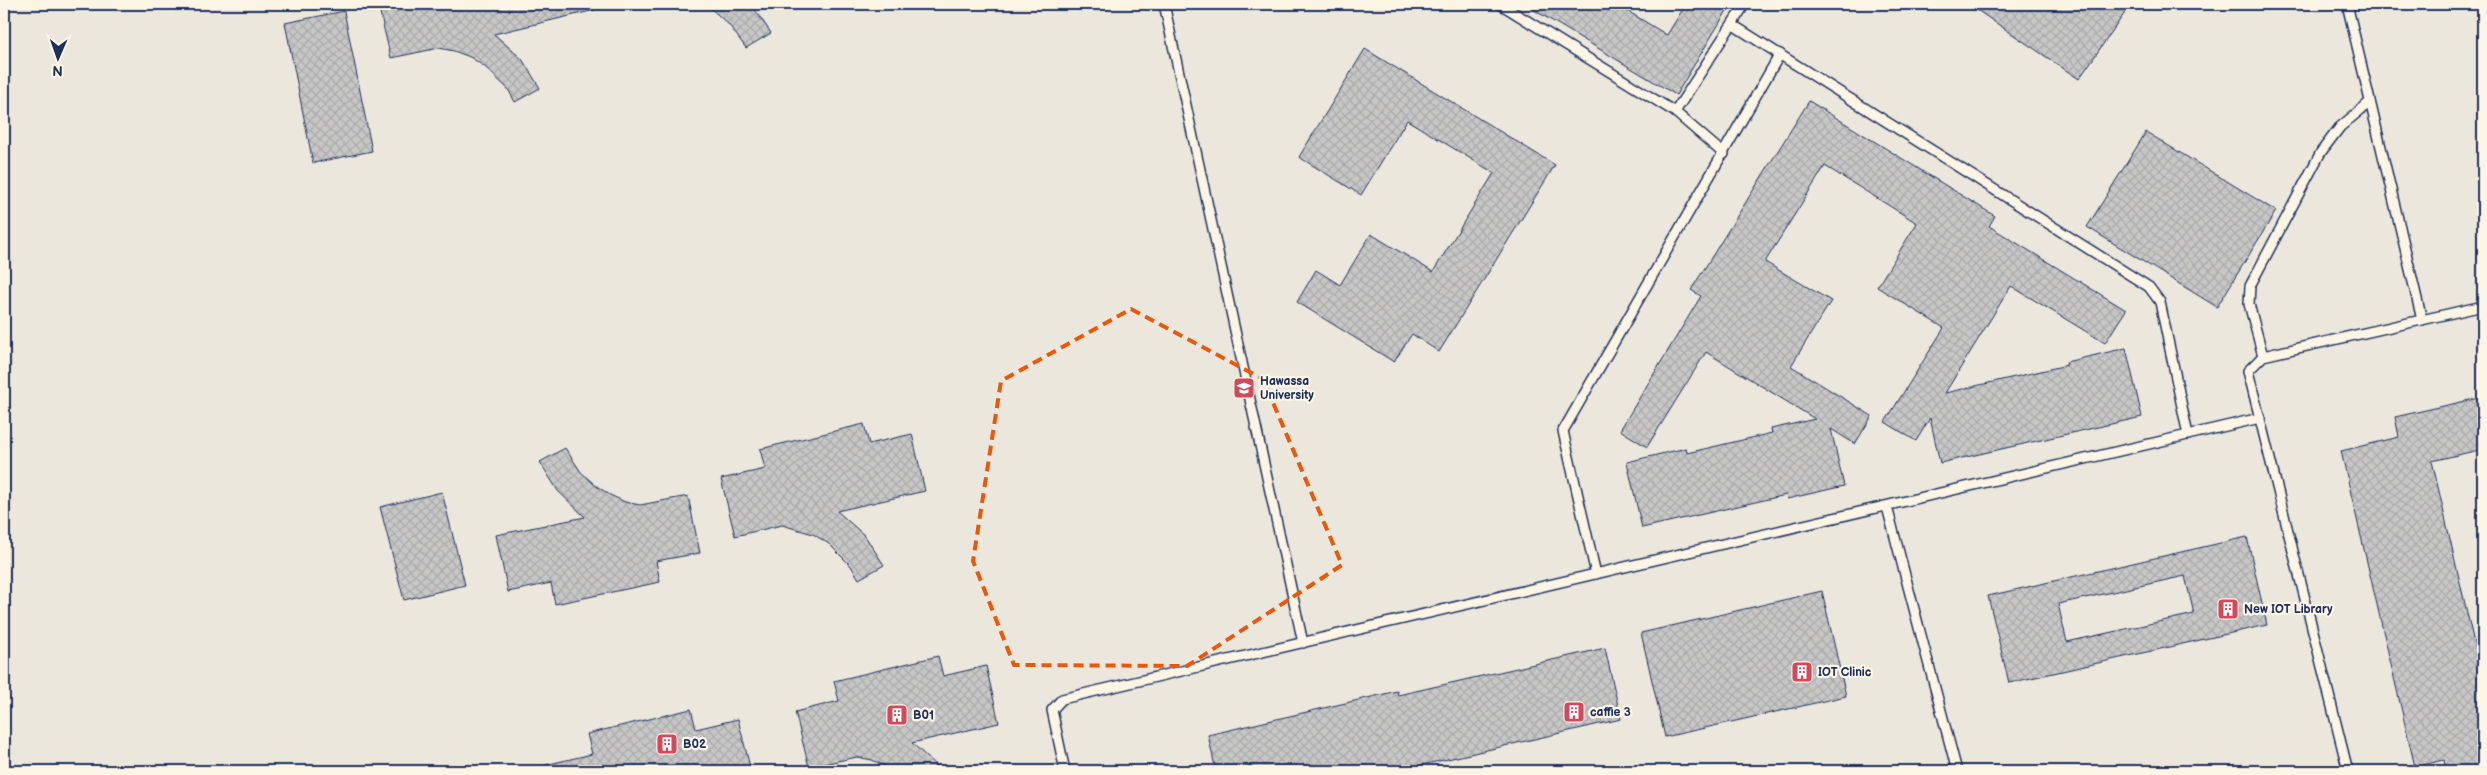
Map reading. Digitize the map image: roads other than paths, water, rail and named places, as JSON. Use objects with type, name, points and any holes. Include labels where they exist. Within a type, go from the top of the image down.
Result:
[{"type":"lane","points":[[1164,4],[1303,643]]},
{"type":"lane","points":[[1500,4],[1675,112],[1724,154]]},
{"type":"lane","points":[[1675,112],[1746,4]]},
{"type":"lane","points":[[2347,4],[2422,320]]},
{"type":"lane","points":[[1733,25],[2149,287],[2160,302],[2188,435]]},
{"type":"lane","points":[[1596,574],[1563,431],[1780,54]]},
{"type":"lane","points":[[2263,356],[2249,304],[2250,286],[2321,152],[2340,127],[2370,102]]},
{"type":"lane","points":[[2348,771],[2248,371],[2263,356],[2483,306]]},
{"type":"lane","points":[[1065,771],[1052,710],[1062,699],[2260,418]]},
{"type":"lane","points":[[1887,507],[1957,771]]},
{"type":"place","name":"Hawassa University","points":[[1244,388]]},
{"type":"place","name":"New IOT Library","points":[[2228,609]]},
{"type":"place","name":"IOT Clinic","points":[[1802,672]]},
{"type":"place","name":"caffie 3","points":[[1574,712]]},
{"type":"place","name":"B01","points":[[897,715]]},
{"type":"place","name":"B02","points":[[667,744]]}]
